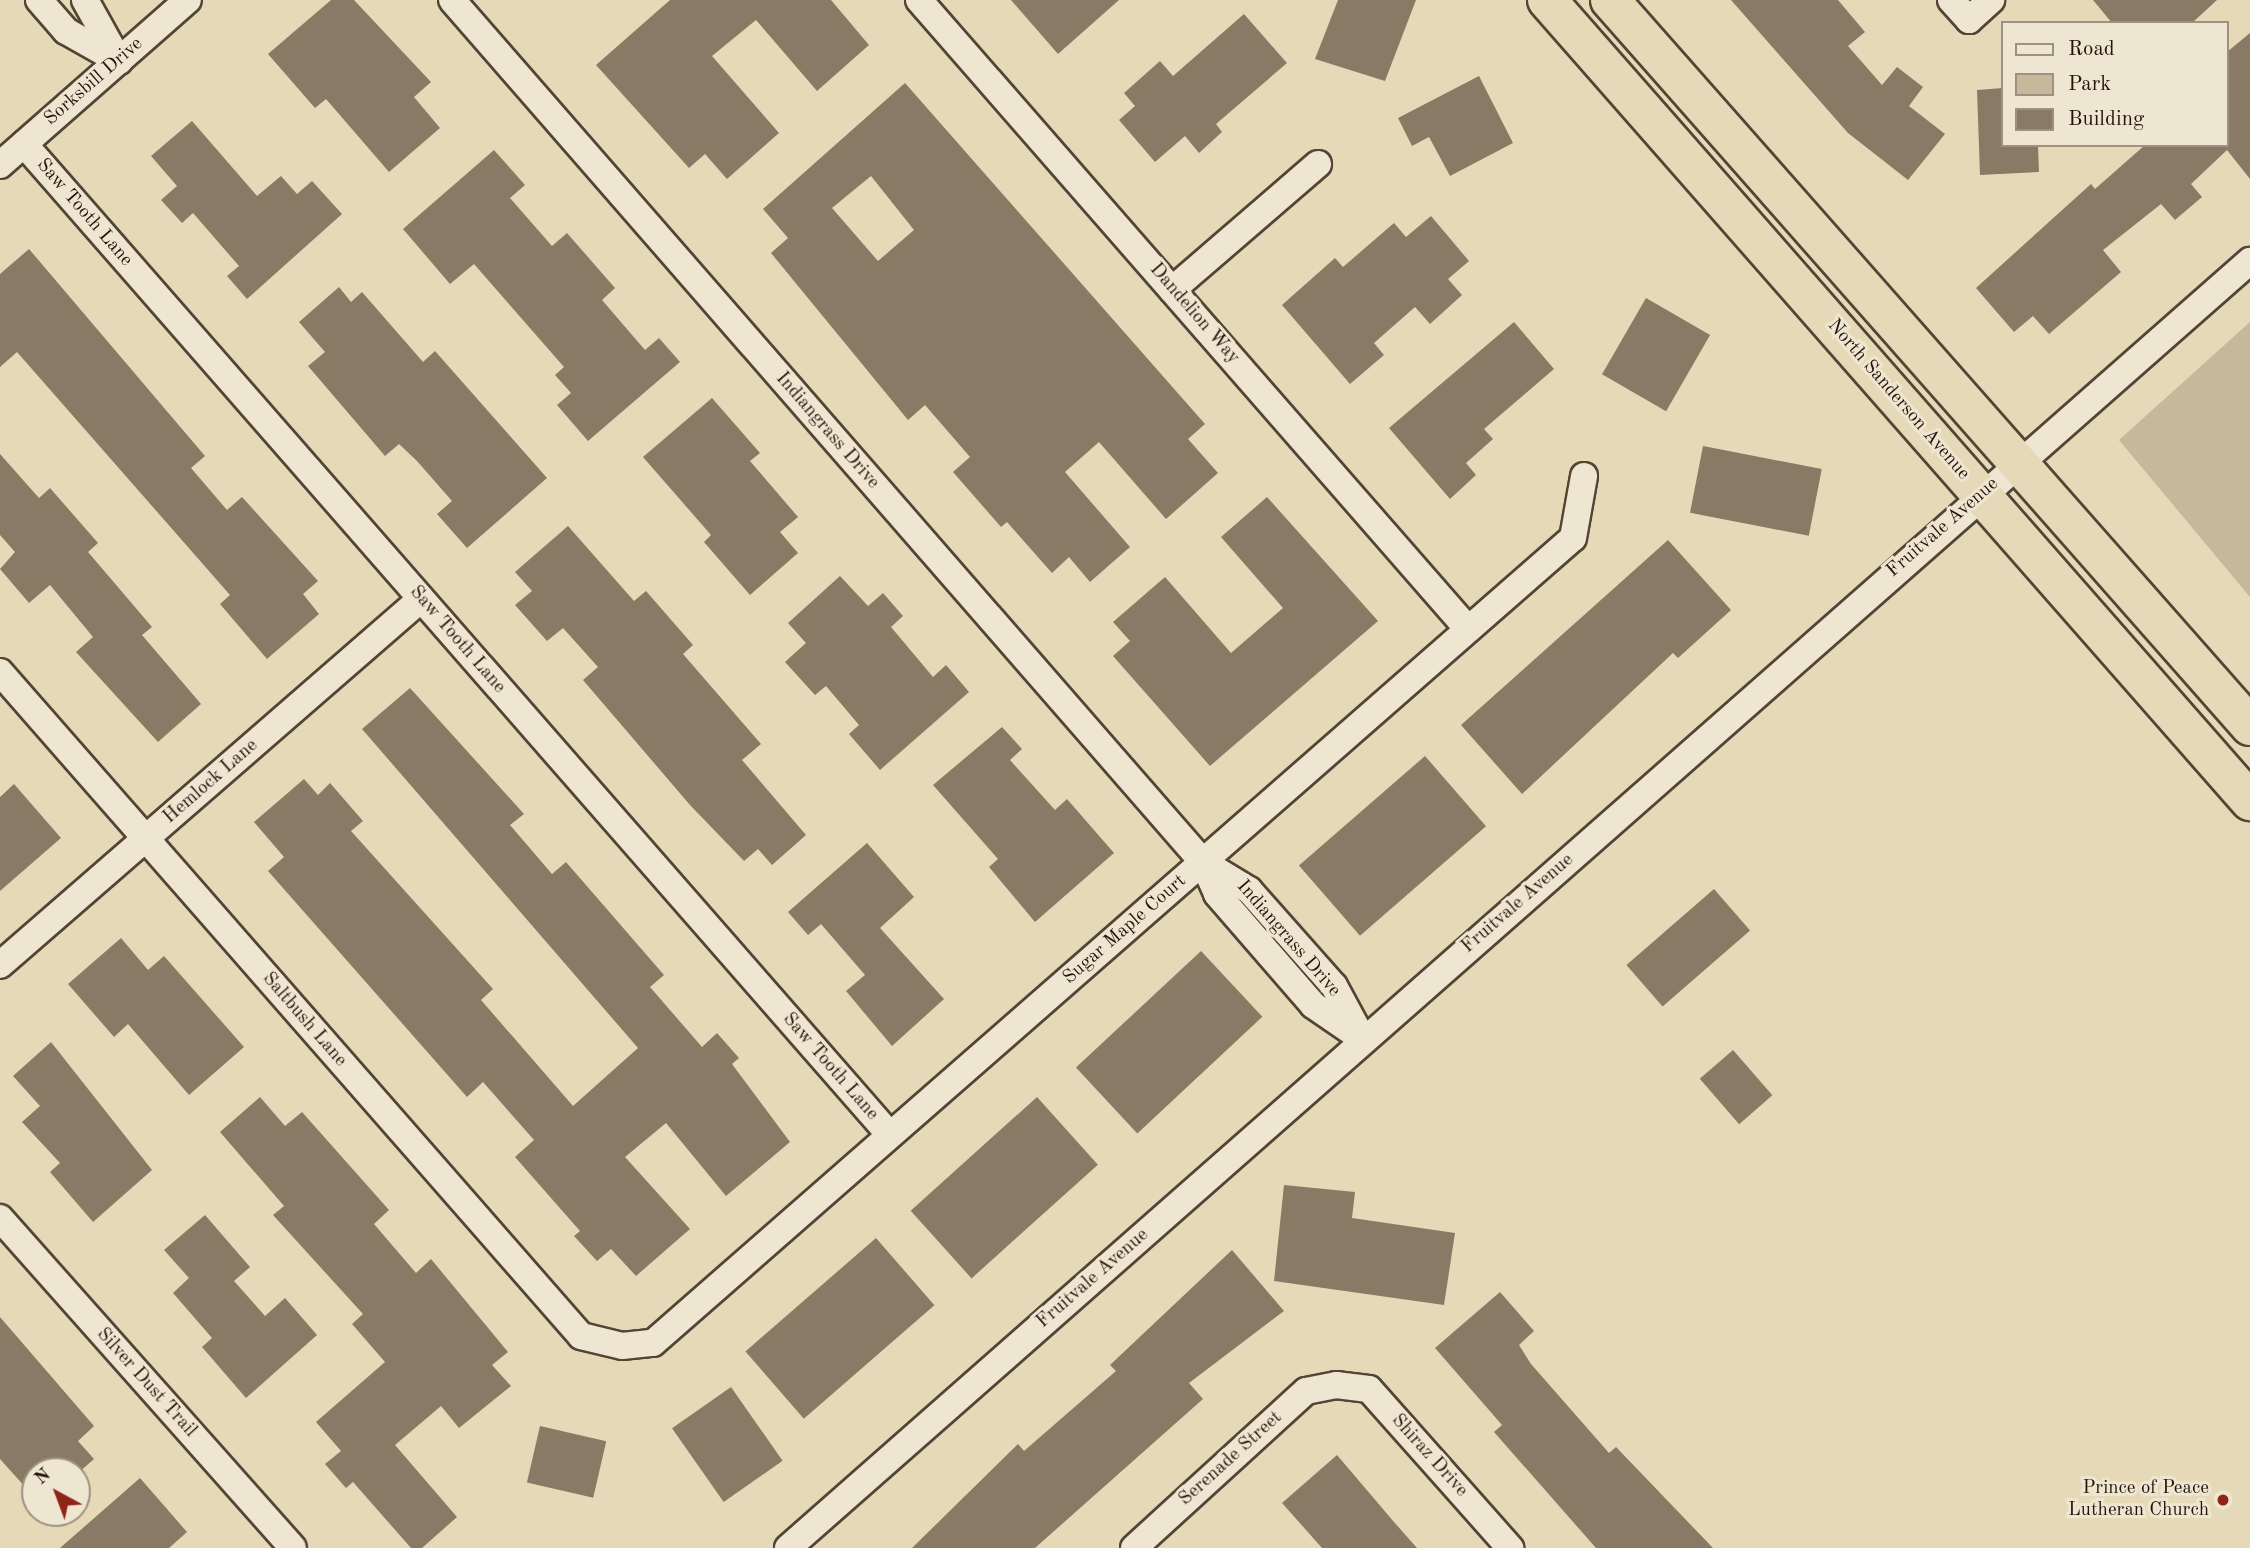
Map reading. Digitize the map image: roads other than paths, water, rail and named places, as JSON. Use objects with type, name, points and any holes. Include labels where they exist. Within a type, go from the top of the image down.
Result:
[{"type":"highway","name":"North Sanderson Avenue","points":[[1547,0],[2250,801]]},
{"type":"highway","points":[[1610,0],[2250,726]]},
{"type":"street","points":[[39,0],[66,31],[118,61]]},
{"type":"street","points":[[85,0],[118,61]]},
{"type":"street","name":"Sorksbill Drive","points":[[0,165],[188,0]]},
{"type":"street","name":"Indiangrass Drive","points":[[452,0],[1203,862],[1217,894],[1313,1005],[1364,1040]]},
{"type":"street","name":"Dandelion Way","points":[[919,0],[1468,629]]},
{"type":"street","points":[[1951,0],[1969,20],[1992,0]]},
{"type":"street","name":"Saw Tooth Lane","points":[[24,144],[890,1135]]},
{"type":"street","points":[[1172,290],[1318,164]]},
{"type":"street","name":"Fruitvale Avenue","points":[[788,1548],[2018,462],[2250,261]]},
{"type":"street","name":"Sugar Maple Court","points":[[622,1346],[653,1343],[1573,538],[1584,476]]},
{"type":"street","name":"Hemlock Lane","points":[[0,965],[421,599]]},
{"type":"street","name":"Saltbush Lane","points":[[0,672],[581,1336],[622,1346]]},
{"type":"street","name":"Silver Dust Trail","points":[[0,1218],[293,1548]]},
{"type":"street","name":"Serenade Street","points":[[1134,1548],[1306,1391],[1336,1385]]},
{"type":"street","name":"Shiraz Drive","points":[[1336,1385],[1368,1389],[1510,1548]]},
{"type":"place","name":"Prince of Peace Lutheran Church","points":[[2223,1500]]}]
